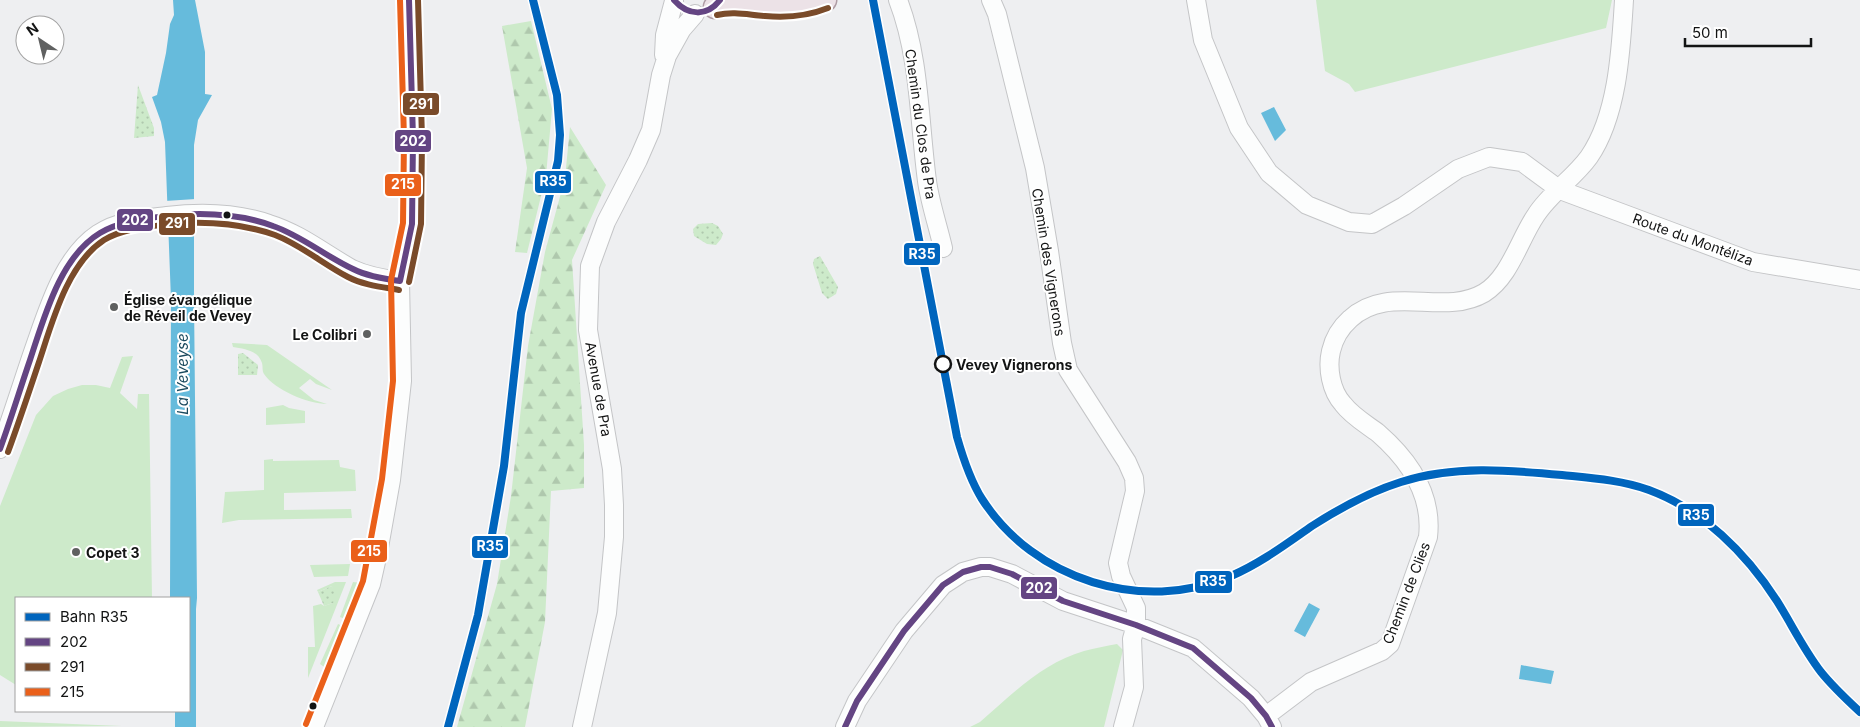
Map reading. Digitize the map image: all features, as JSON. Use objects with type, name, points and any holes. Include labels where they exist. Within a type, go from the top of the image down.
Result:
[{"type":"main road","points":[[710,7],[728,3],[788,8],[815,4],[825,0]]},
{"type":"street","points":[[314,727],[371,584],[391,480],[402,381],[400,281],[412,224],[413,143],[410,0]]},
{"type":"street","points":[[674,0],[685,11],[710,7]]},
{"type":"street","name":"Avenue de Pra","points":[[582,727],[607,613],[614,537],[612,469],[588,330],[590,266],[606,222],[638,160],[651,130],[664,63],[664,43],[674,0]]},
{"type":"street","name":"Chemin du Clos de Pra","points":[[898,0],[906,22],[921,116],[927,183],[943,248]]},
{"type":"street","name":"Chemin des Vignerons","points":[[991,0],[997,14],[1035,168],[1062,343],[1068,370],[1127,462],[1134,478],[1135,491],[1118,563],[1121,576],[1136,608],[1136,625],[1132,639],[1134,687],[1123,727]]},
{"type":"street","name":"Route du Montéliza","points":[[1196,0],[1203,40],[1239,128],[1270,173],[1307,205],[1349,222],[1372,224],[1404,206],[1458,169],[1489,157],[1522,162],[1560,190],[1752,262],[1860,280]]},
{"type":"street","name":"Chemin de Clies","points":[[1269,721],[1311,682],[1382,651],[1390,644],[1428,537],[1430,526],[1428,505],[1419,482],[1393,448],[1344,405],[1333,387],[1330,371],[1331,351],[1339,332],[1353,316],[1378,303],[1405,301],[1455,302],[1471,299],[1486,291],[1504,272],[1537,213],[1589,157],[1605,128],[1619,62],[1624,0]]},
{"type":"street","name":"Avenue de Pra","points":[[664,63],[677,36],[710,7]]},
{"type":"street","points":[[0,449],[54,295],[85,246],[97,235],[128,220],[191,214],[252,219],[281,228],[354,269],[381,278],[400,281]]},
{"type":"street","points":[[845,727],[857,701],[904,631],[943,585],[963,572],[981,568],[1001,570],[1063,601],[1136,625],[1193,648],[1251,698],[1269,721]]},
{"type":"green space","points":[[1316,0],[1612,0],[1606,28],[1355,92],[1349,84],[1325,71]]},
{"type":"green space","points":[[531,21],[552,109],[546,176],[527,253],[515,252],[527,168],[502,26]]},
{"type":"green space","points":[[138,85],[154,128],[154,136],[134,138]]},
{"type":"green space","points":[[570,127],[606,185],[572,260],[584,445],[584,488],[551,491],[545,622],[525,727],[457,727],[497,584],[511,496],[528,346],[545,252],[565,178]]},
{"type":"green space","points":[[712,223],[718,226],[723,234],[716,245],[707,244],[694,236],[693,229],[698,224]]},
{"type":"green space","points":[[820,256],[838,287],[836,294],[828,299],[822,293],[813,264],[814,259]]},
{"type":"green space","points":[[232,343],[267,345],[332,390],[316,384],[310,379],[299,388],[314,400],[327,404],[311,402],[284,391],[264,374],[262,363],[257,355],[250,351],[233,347]]},
{"type":"green space","points":[[243,353],[258,365],[257,375],[238,375],[238,354]]},
{"type":"green space","name":"Copet 3","points":[[133,356],[120,393],[137,409],[138,394],[149,394],[152,597],[15,597],[15,684],[0,675],[0,506],[36,415],[53,396],[68,389],[82,385],[110,388],[122,357]]},
{"type":"green space","points":[[283,405],[305,411],[305,423],[266,425],[266,408]]},
{"type":"green space","points":[[273,459],[273,461],[339,460],[340,467],[355,470],[356,491],[284,493],[284,510],[351,509],[352,518],[239,520],[222,523],[225,492],[264,490],[264,460]]},
{"type":"green space","points":[[350,564],[348,576],[314,577],[310,565]]},
{"type":"green space","points":[[335,582],[346,582],[308,678],[308,647],[315,647],[313,606],[321,604],[324,606],[333,603],[332,586],[318,592],[317,590]]},
{"type":"green space","points":[[353,582],[361,583],[348,620],[340,617]]},
{"type":"green space","points":[[332,586],[336,598],[333,603],[324,606],[318,592]]},
{"type":"green space","points":[[338,624],[345,627],[327,669],[320,664]]},
{"type":"green space","points":[[1117,644],[1123,650],[1104,727],[970,727],[980,722],[1015,691],[1054,663],[1084,651]]},
{"type":"green space","points":[[0,721],[122,726],[0,727]]},
{"type":"water","name":"La Veveyse","points":[[173,0],[195,0],[205,52],[205,94],[212,95],[198,120],[194,145],[196,727],[175,727],[175,712],[190,712],[190,597],[170,597],[171,300],[165,142],[161,122],[152,97],[157,95],[170,24],[174,15]]},
{"type":"water","points":[[1274,107],[1286,130],[1275,141],[1261,113]]},
{"type":"water","points":[[1309,603],[1320,609],[1305,637],[1294,631]]},
{"type":"water","points":[[1521,665],[1554,671],[1551,684],[1519,679]]},
{"type":"pier","points":[[196,199],[196,232],[166,233],[165,201]]},
{"type":"rail line","name":"R35","points":[[448,727],[478,615],[504,466],[521,313],[558,161],[560,135],[557,95],[533,0]]},
{"type":"rail line","name":"R35","points":[[873,0],[957,437],[970,477],[982,499],[1004,527],[1030,551],[1060,569],[1093,582],[1127,590],[1162,591],[1197,587],[1242,571],[1333,513],[1355,501],[1401,482],[1441,473],[1481,470],[1562,475],[1617,482],[1649,490],[1669,499],[1705,521],[1722,535],[1752,566],[1765,583],[1821,672],[1860,712]]},
{"type":"transit line","name":"215","points":[[306,724],[363,581],[382,479],[393,381],[391,280],[403,223],[404,138],[400,0]]},
{"type":"transit line","name":"202","points":[[400,281],[412,224],[413,138],[409,0]]},
{"type":"transit line","name":"291","points":[[409,282],[421,224],[422,138],[418,0]]},
{"type":"transit line","name":"202","points":[[674,0],[691,12],[703,12],[715,6],[720,0]]},
{"type":"transit line","name":"291","points":[[717,15],[735,13],[773,17],[805,15],[828,8]]},
{"type":"transit line","name":"202","points":[[0,449],[55,290],[74,257],[86,244],[108,229],[132,221],[179,215],[206,214],[247,218],[284,230],[358,271],[376,277],[400,281]]},
{"type":"transit line","name":"291","points":[[8,452],[62,295],[80,264],[91,251],[112,236],[136,229],[170,224],[210,223],[236,225],[285,239],[354,280],[399,290]]},
{"type":"transit line","name":"202","points":[[845,727],[857,701],[904,631],[943,585],[963,572],[981,567],[990,567],[1012,574],[1063,601],[1136,625],[1193,648],[1251,698],[1266,716],[1272,727]]},
{"type":"place","name":"Église évangélique de Réveil de Vevey","points":[[114,307]]},
{"type":"place","name":"Le Colibri","points":[[367,334]]},
{"type":"place","name":"Vevey Vignerons","points":[[943,364]]},
{"type":"place","name":"Copet 3","points":[[76,552]]}]
